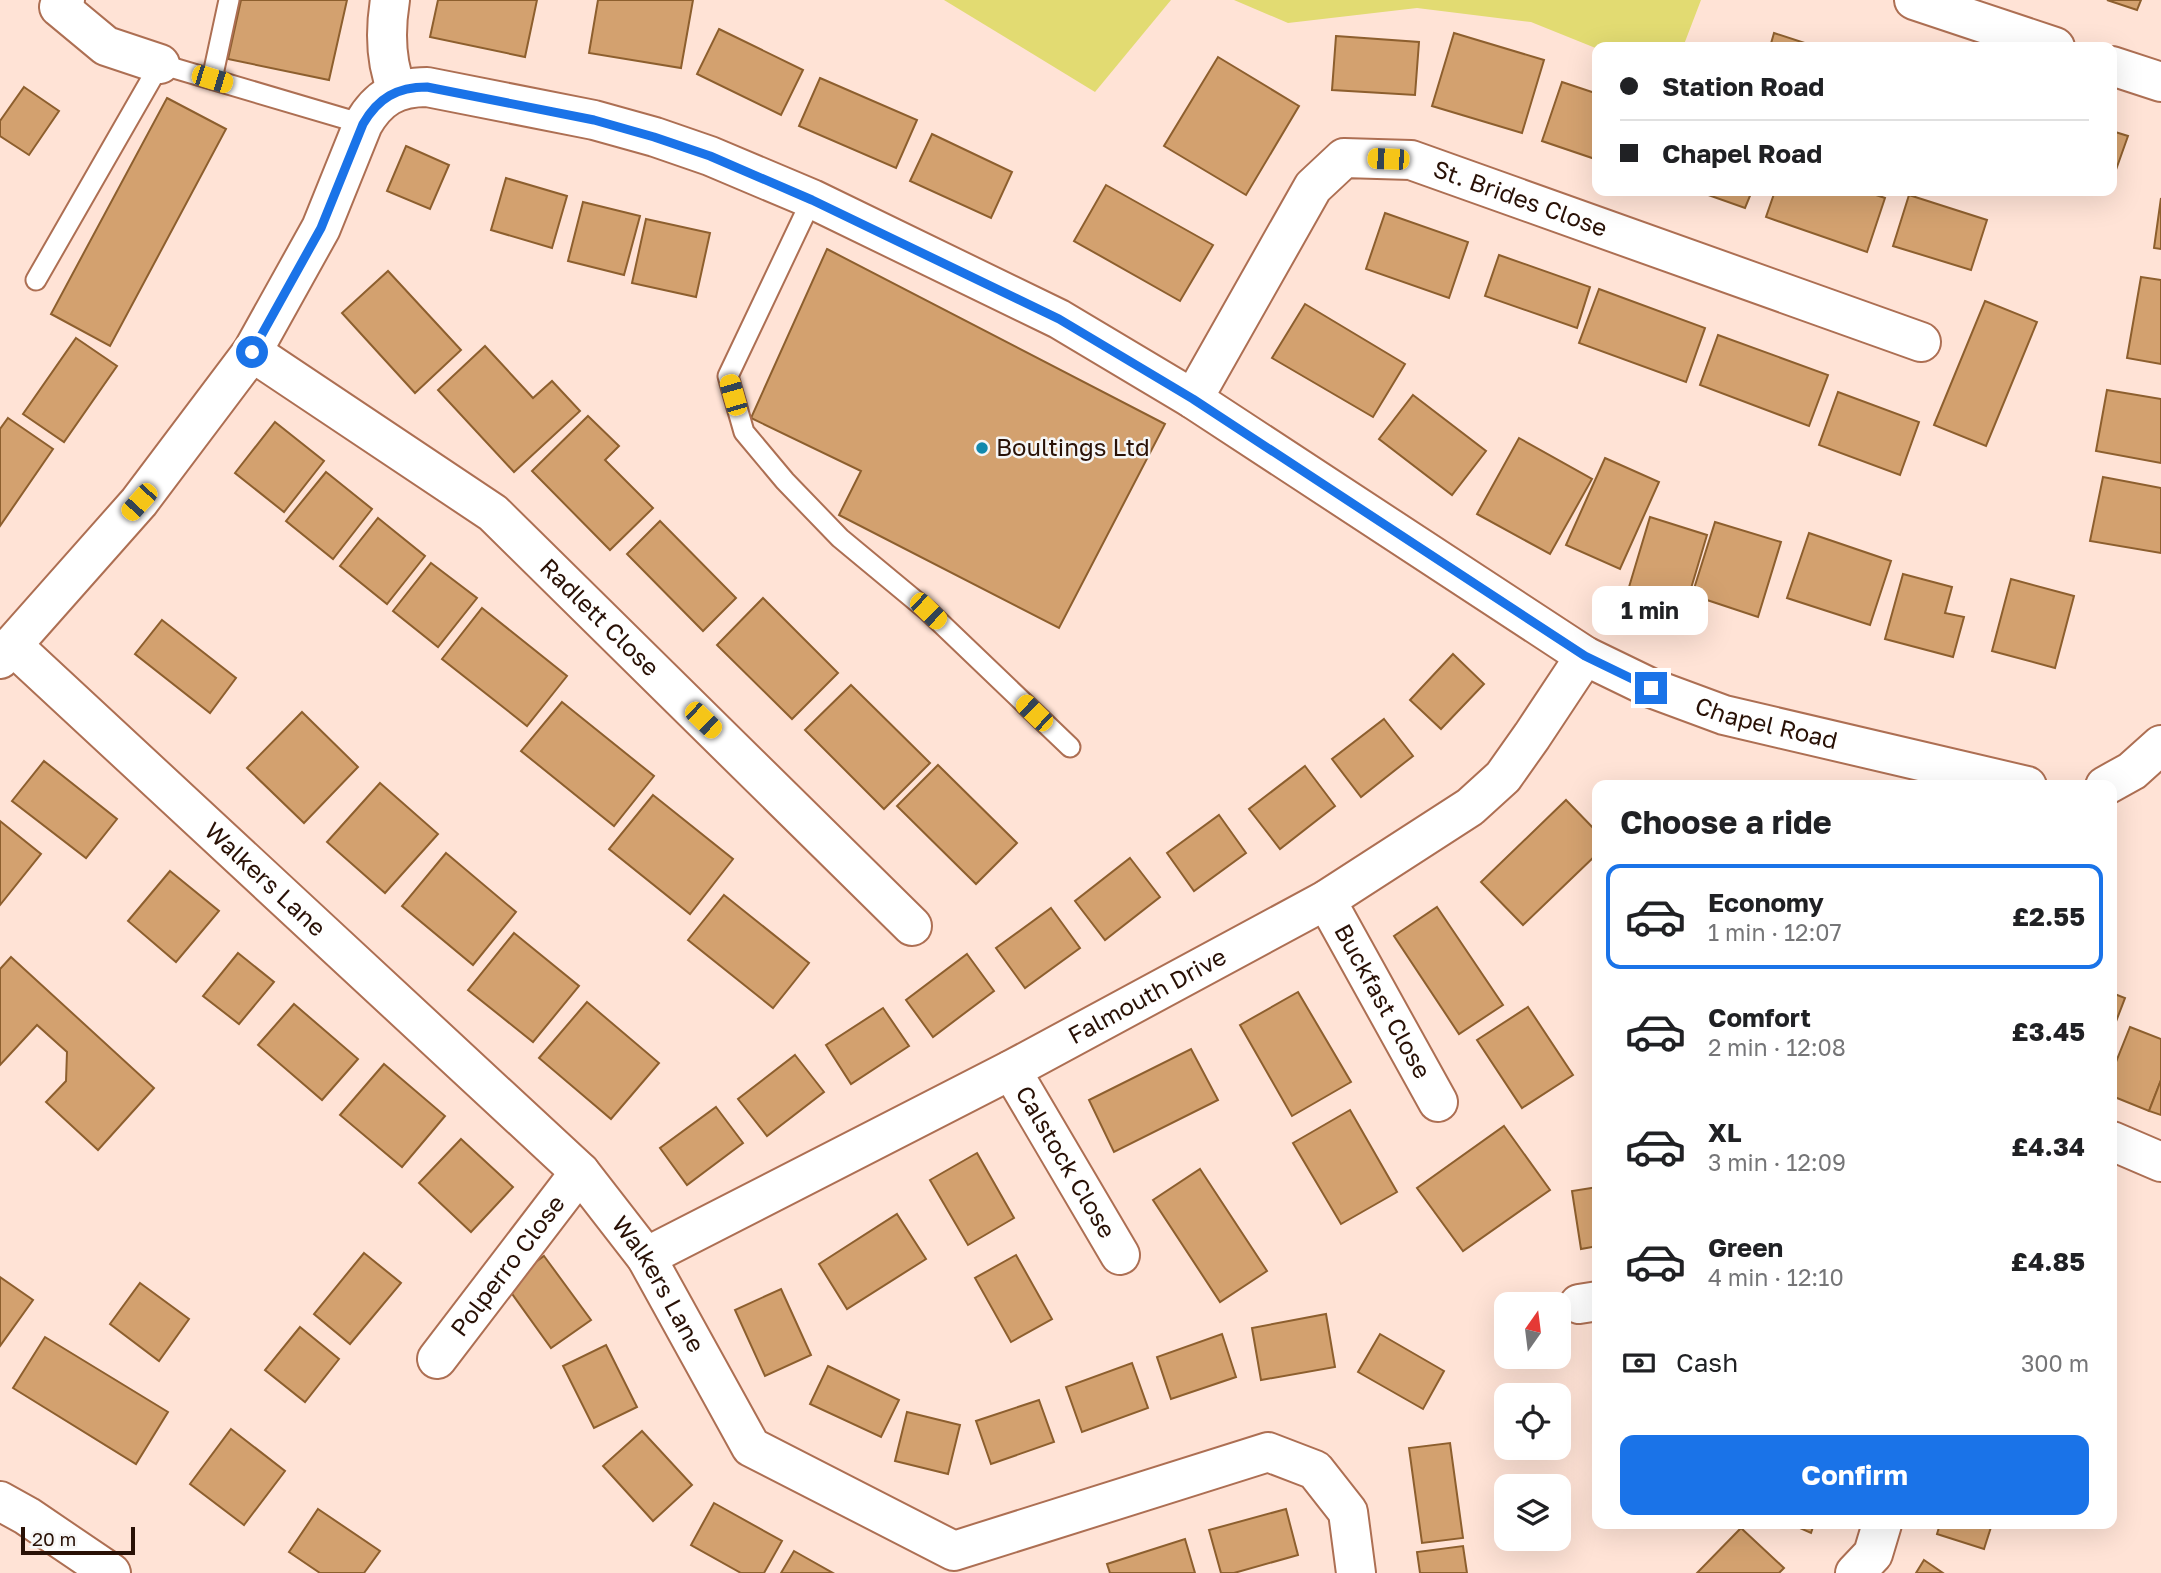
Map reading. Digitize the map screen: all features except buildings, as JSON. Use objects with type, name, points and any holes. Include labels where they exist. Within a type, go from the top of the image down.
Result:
[{"type":"street","points":[[6,652],[139,502],[252,352],[321,228],[363,124],[382,98],[397,90],[387,48],[390,0]]},
{"type":"street","points":[[1914,0],[2041,42]]},
{"type":"street","points":[[58,2],[106,46],[160,64]]},
{"type":"street","points":[[2117,68],[2161,82]]},
{"type":"street","name":"Chapel Road","points":[[397,90],[410,87],[450,90],[594,120],[710,156],[812,200],[1059,319],[1193,399],[1585,656],[1651,688],[1724,715],[2001,780]]},
{"type":"street","name":"St. Brides Close","points":[[1193,399],[1313,187],[1344,158],[1411,160],[1921,342]]},
{"type":"street","name":"Radlett Close","points":[[252,352],[493,513],[912,926]]},
{"type":"street","name":"Walkers Lane","points":[[6,652],[580,1172],[646,1257],[751,1447],[954,1551],[1268,1452],[1315,1470],[1348,1512],[1356,1573]]},
{"type":"street","name":"Falmouth Drive","points":[[646,1257],[1011,1070],[1326,900],[1470,807],[1503,777],[1585,656]]},
{"type":"street","points":[[2116,780],[2132,771],[2161,745]]},
{"type":"street","name":"Buckfast Close","points":[[1326,900],[1438,1102]]},
{"type":"street","name":"Calstock Close","points":[[1011,1070],[1120,1255]]},
{"type":"street","points":[[2117,1143],[2161,1162]]},
{"type":"street","name":"Polperro Close","points":[[437,1359],[580,1172]]},
{"type":"street","points":[[0,1501],[27,1516],[111,1573]]},
{"type":"street","points":[[1855,1573],[1873,1554],[1880,1529]]},
{"type":"lane","points":[[212,79],[229,0]]},
{"type":"lane","points":[[36,280],[160,64],[363,124]]},
{"type":"lane","points":[[812,200],[727,376],[744,432],[785,481],[840,538],[928,611],[1070,747]]},
{"type":"shaded area","points":[[944,0],[1171,0],[1095,92]]},
{"type":"shaded area","points":[[1234,0],[1701,0],[1685,42],[1592,42],[1592,47],[1531,22],[1417,8],[1288,23]]},
{"type":"place","name":"Boultings Ltd","points":[[982,448]]},
{"type":"route","points":[[252,352],[321,228],[363,124],[382,98],[397,90],[427,87],[594,120],[710,156],[812,200],[1059,319],[1193,399],[1585,656],[1651,688]]}]
